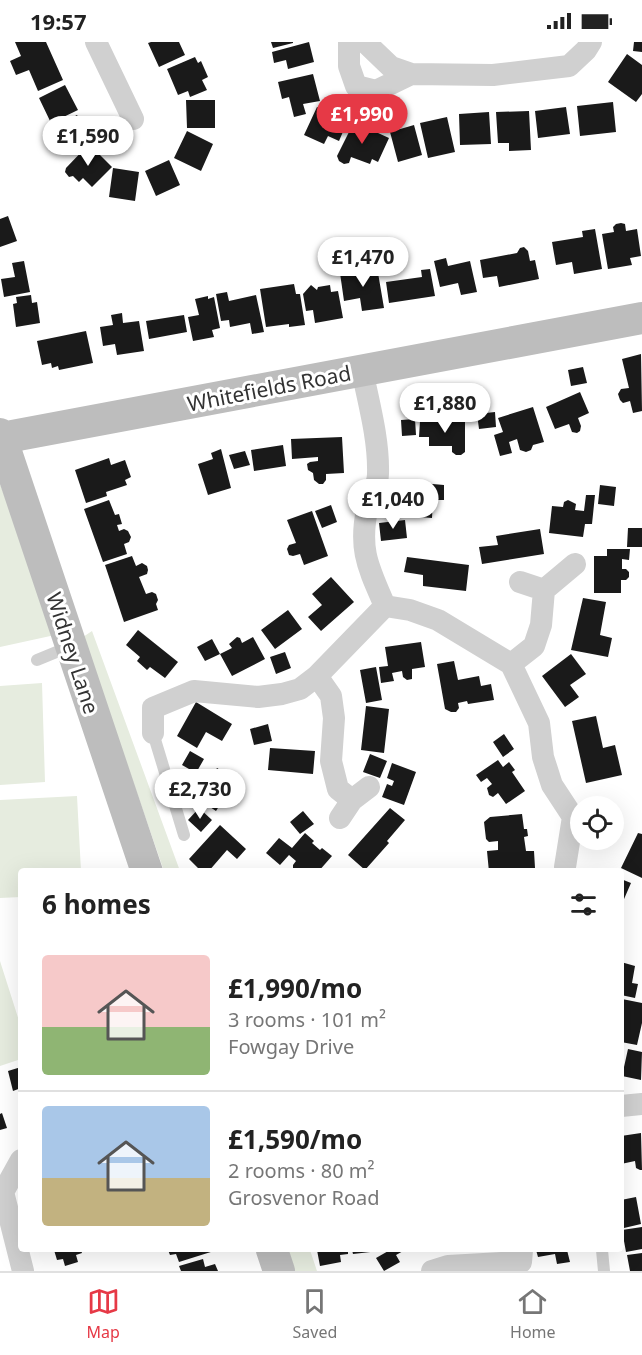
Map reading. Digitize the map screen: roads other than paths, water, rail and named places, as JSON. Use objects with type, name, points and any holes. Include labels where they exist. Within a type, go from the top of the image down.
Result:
[{"type":"street","points":[[96,42],[133,119]]},
{"type":"street","points":[[348,42],[349,66],[356,86],[376,91],[411,74]]},
{"type":"street","points":[[365,42],[391,67],[411,74],[493,75],[568,66],[586,50],[591,42]]},
{"type":"street","name":"Whitefields Road","points":[[1,436],[642,318]]},
{"type":"street","points":[[362,370],[377,446],[378,477],[369,504],[364,535],[366,562],[385,606]]},
{"type":"street","name":"Widney Lane","points":[[1,436],[146,868]]},
{"type":"street","points":[[511,664],[534,646],[541,625],[544,590],[575,564]]},
{"type":"street","points":[[520,582],[544,590]]},
{"type":"street","points":[[385,606],[410,610],[438,620],[511,664],[539,723],[543,757],[552,785],[570,807]]},
{"type":"street","points":[[153,733],[145,705],[194,691],[258,697],[300,689],[317,676],[385,606]]},
{"type":"street","points":[[317,676],[331,696],[334,718],[331,761],[338,789],[353,802]]},
{"type":"street","points":[[565,867],[570,845]]},
{"type":"street","points":[[624,1106],[642,1104]]},
{"type":"street","points":[[18,1165],[2,1191],[23,1271]]},
{"type":"street","points":[[273,1252],[279,1271]]},
{"type":"street","points":[[432,1271],[448,1266],[521,1261]]},
{"type":"lane","points":[[37,660],[71,646]]},
{"type":"lane","points":[[153,733],[184,835]]},
{"type":"lane","points":[[602,1252],[604,1271]]}]
